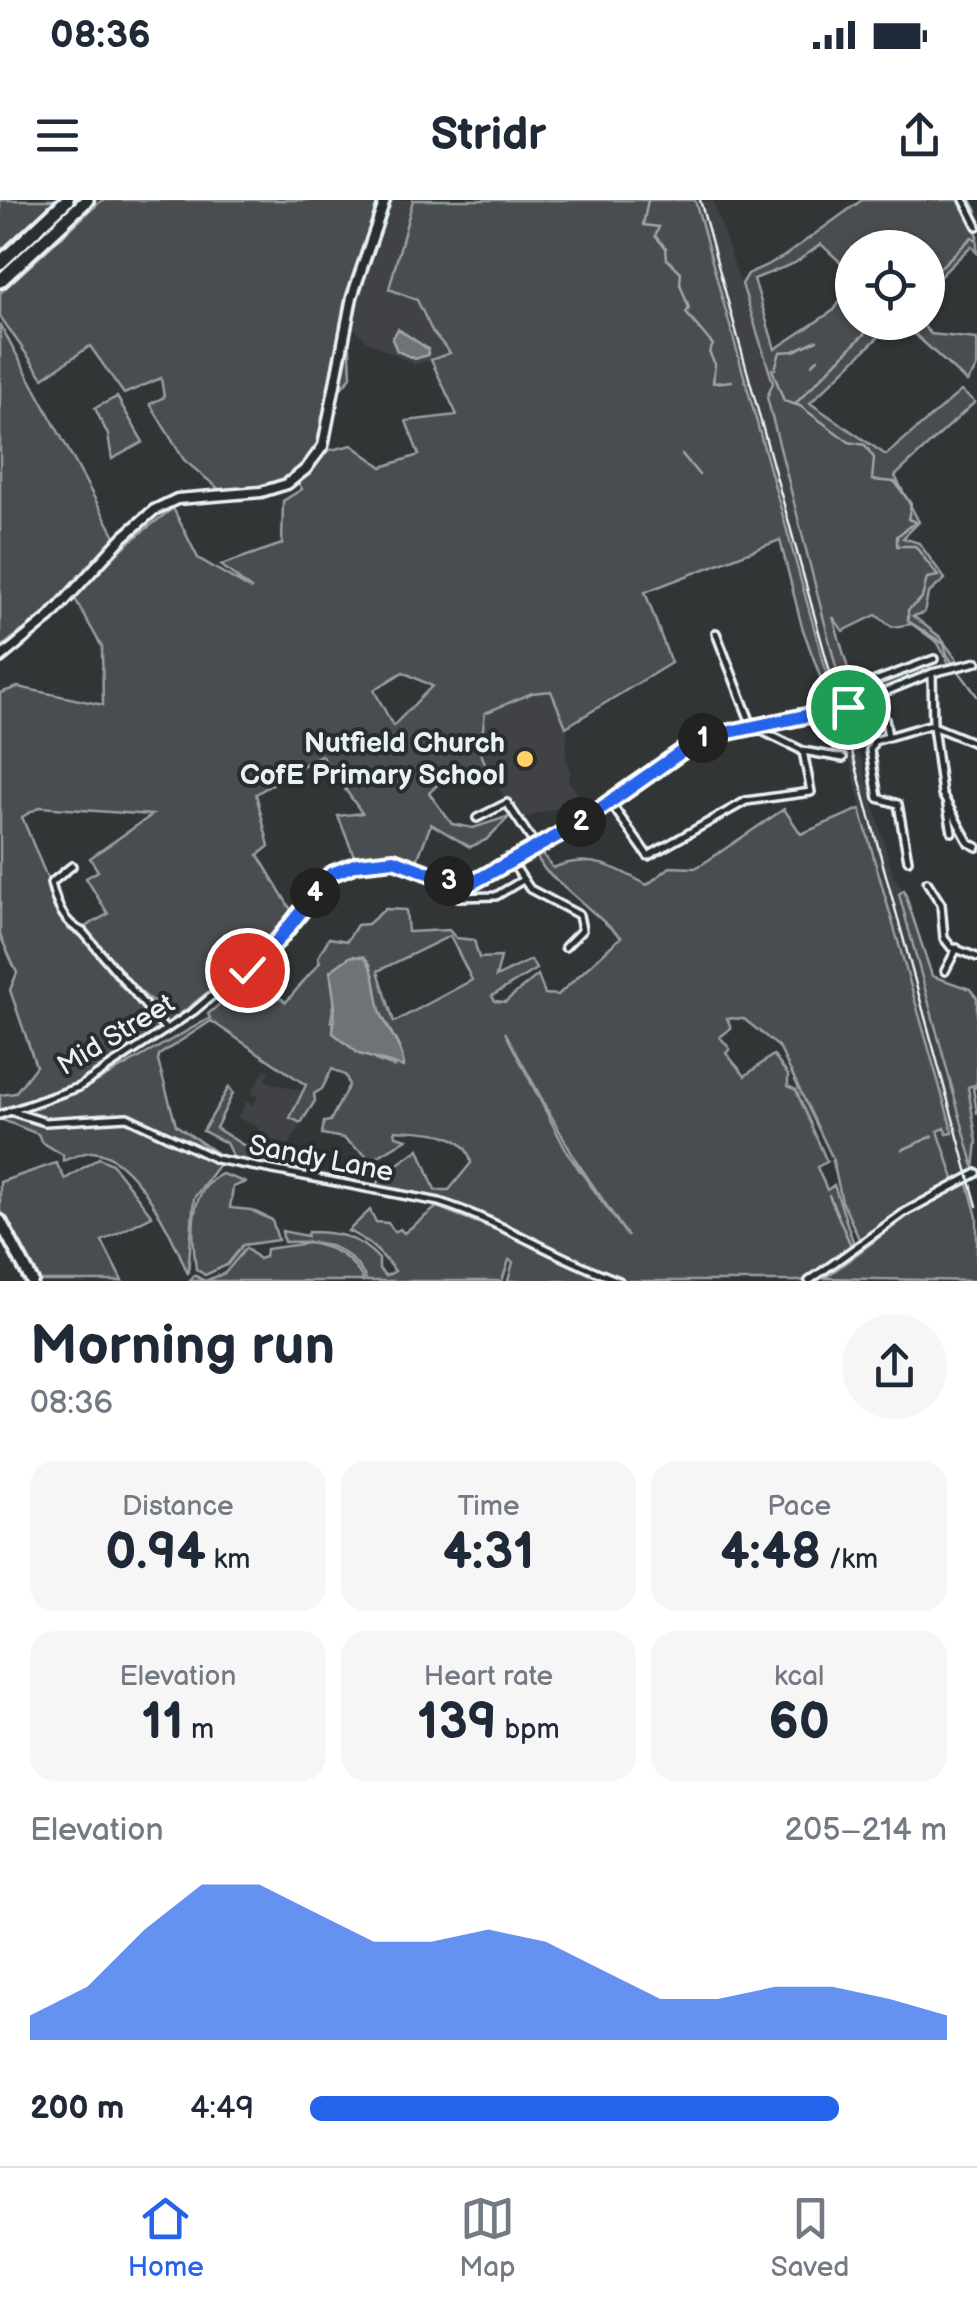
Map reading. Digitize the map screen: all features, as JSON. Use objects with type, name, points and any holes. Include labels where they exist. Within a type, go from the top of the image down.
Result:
[{"type":"highway","points":[[0,263],[67,200]]},
{"type":"highway","points":[[0,281],[87,200]]},
{"type":"main road","points":[[0,1223],[32,1281]]},
{"type":"street","points":[[0,658],[50,618],[154,510],[177,499],[261,492],[287,484],[306,468],[323,446],[352,297],[385,200]]},
{"type":"street","points":[[964,200],[977,226]]},
{"type":"street","points":[[716,632],[752,726],[804,751],[843,758]]},
{"type":"street","points":[[856,688],[934,660]]},
{"type":"street","name":"Mid Street","points":[[0,1115],[79,1087],[242,974],[279,939],[331,874],[357,864],[394,860],[452,882],[472,883],[538,848],[701,738],[848,707],[948,667],[977,662]]},
{"type":"street","points":[[910,668],[912,680]]},
{"type":"street","points":[[932,673],[933,726],[942,794],[969,842],[977,847]]},
{"type":"street","points":[[885,719],[888,737]]},
{"type":"street","points":[[908,860],[898,804],[878,798],[871,760],[874,741],[933,726],[977,744]]},
{"type":"street","points":[[609,801],[648,856],[746,802],[811,792],[804,751]]},
{"type":"street","points":[[948,803],[952,832]]},
{"type":"street","points":[[477,818],[507,804],[538,848]]},
{"type":"street","points":[[512,864],[533,892],[581,918],[581,933],[566,947]]},
{"type":"street","points":[[72,866],[51,883],[57,904],[72,927],[83,932],[166,1029]]},
{"type":"street","points":[[458,897],[496,896],[522,881]]},
{"type":"street","points":[[927,882],[940,904],[944,938],[977,957]]},
{"type":"street","points":[[945,971],[957,948]]},
{"type":"street","name":"Sandy Lane","points":[[10,1111],[45,1122],[127,1116],[216,1160],[439,1202],[473,1213],[557,1257],[619,1281]]},
{"type":"street","points":[[809,1281],[905,1212],[977,1173]]},
{"type":"shaded area","points":[[0,200],[55,200],[0,251]]},
{"type":"shaded area","points":[[102,200],[380,200],[348,301],[351,377],[326,405],[321,443],[290,476],[269,486],[220,490],[184,460],[150,404],[164,397],[161,378],[124,394],[90,346],[43,378],[0,316],[0,293]]},
{"type":"shaded area","points":[[390,200],[413,200],[389,288],[417,300],[432,331],[451,353],[415,365],[367,341],[350,325],[359,283]]},
{"type":"shaded area","points":[[413,200],[695,200],[833,696],[828,698],[802,627],[780,540],[645,592],[671,663],[566,727],[551,691],[532,693],[485,713],[480,751],[487,768],[438,784],[429,793],[452,824],[473,828],[510,816],[486,840],[470,847],[431,824],[416,863],[394,858],[356,861],[338,816],[362,813],[321,755],[256,794],[269,846],[258,855],[293,913],[249,959],[168,1024],[153,1002],[125,979],[85,927],[108,914],[86,878],[98,871],[90,858],[152,815],[40,807],[22,817],[48,880],[52,903],[69,930],[81,936],[122,987],[150,1009],[161,1028],[75,1086],[0,1114],[0,1095],[15,1093],[36,1066],[10,990],[17,973],[0,935],[0,693],[18,687],[103,705],[102,647],[74,597],[129,542],[173,508],[198,558],[252,590],[221,565],[282,544],[283,501],[302,489],[297,480],[322,452],[352,445],[382,467],[419,455],[406,421],[457,415],[431,360],[450,353],[432,331],[417,300],[389,289]],"holes":[[[403,672],[432,686],[393,726],[374,690]]]},
{"type":"shaded area","points":[[695,200],[713,200],[773,383],[767,397],[847,699],[831,706],[828,698],[833,695]]},
{"type":"shaded area","points":[[862,200],[960,200],[977,233],[977,253],[971,246],[945,271],[945,230],[835,230],[835,257],[821,244],[795,263],[754,279],[775,349],[835,309],[835,340],[875,340],[810,403],[886,455],[961,391],[975,402],[895,476],[919,522],[903,538],[919,543],[945,579],[928,594],[924,613],[913,616],[940,637],[958,661],[949,664],[938,643],[912,624],[892,627],[876,615],[843,631],[833,617],[854,689],[906,673],[908,678],[846,706],[767,397],[773,383],[742,284],[748,274],[783,257]]},
{"type":"shaded area","points":[[0,324],[115,536],[45,613],[0,648]]},
{"type":"shaded area","points":[[398,329],[428,349],[428,355],[415,359],[397,351],[392,339]]},
{"type":"shaded area","points":[[945,336],[977,339],[977,367],[967,382],[921,340],[945,340]]},
{"type":"shaded area","points":[[117,397],[143,442],[112,459],[108,435],[95,408]]},
{"type":"shaded area","name":"Nutfield Church CofE Primary School","points":[[552,691],[567,732],[566,758],[571,773],[568,780],[592,814],[576,825],[563,806],[519,820],[487,768],[468,721],[532,693]]},
{"type":"shaded area","points":[[853,710],[861,737],[856,739],[893,876],[904,890],[968,1086],[977,1168],[955,1181],[939,1136],[840,719],[833,719],[832,713]]},
{"type":"shaded area","points":[[784,809],[801,834],[860,809],[953,1133],[947,1134],[945,1128],[938,1131],[955,1182],[888,1218],[860,1241],[842,1201],[832,1157],[779,1047],[744,1019],[727,1018],[731,1028],[720,1037],[730,1049],[726,1053],[745,1076],[773,1055],[788,1075],[788,1086],[796,1090],[827,1162],[817,1167],[827,1190],[834,1185],[853,1241],[852,1248],[802,1281],[508,1281],[513,1262],[509,1260],[502,1281],[367,1281],[343,1252],[322,1244],[284,1242],[282,1231],[307,1236],[308,1232],[329,1233],[355,1240],[379,1259],[379,1269],[386,1276],[395,1271],[368,1243],[348,1231],[370,1210],[376,1222],[388,1223],[395,1232],[400,1229],[404,1233],[437,1207],[514,1237],[517,1233],[466,1207],[376,1187],[382,1175],[419,1149],[435,1190],[449,1190],[471,1163],[461,1144],[429,1132],[395,1130],[396,1136],[407,1139],[372,1160],[343,1138],[322,1134],[324,1122],[330,1121],[349,1085],[346,1076],[332,1069],[322,1089],[314,1094],[315,1101],[301,1123],[290,1118],[306,1085],[211,1021],[159,1055],[158,1061],[176,1125],[218,1154],[131,1114],[38,1118],[23,1113],[25,1108],[87,1087],[210,1018],[208,1014],[251,977],[286,1002],[320,962],[318,957],[329,938],[347,941],[357,925],[368,924],[385,909],[406,910],[408,932],[449,930],[456,938],[474,940],[479,958],[501,957],[496,977],[531,960],[536,969],[492,996],[495,1001],[505,1002],[538,975],[545,994],[558,995],[621,937],[545,870],[536,856],[541,852],[553,868],[578,862],[602,864],[647,885],[670,867],[695,868]],"holes":[[[450,936],[472,980],[394,1022],[378,971]],[[364,957],[370,964],[379,1010],[399,1047],[395,1067],[375,1060],[331,1021],[335,995]],[[505,1032],[575,1159],[628,1237],[568,1154]]]},
{"type":"shaded area","points":[[904,890],[932,976],[970,989],[977,998],[977,1084],[968,1087],[977,1142],[974,1168],[899,894]]},
{"type":"shaded area","points":[[351,956],[364,957],[371,969],[381,1013],[401,1054],[403,1067],[359,1054],[333,1033],[335,1006],[330,971]]},
{"type":"shaded area","points":[[265,1069],[270,1072],[265,1081],[314,1094],[315,1101],[286,1151],[284,1144],[256,1134],[259,1128],[238,1118],[246,1101],[254,1105],[258,1097],[251,1093]]},
{"type":"shaded area","points":[[229,1087],[233,1093],[216,1128],[267,1160],[308,1165],[310,1170],[235,1161],[226,1143],[203,1131]]},
{"type":"shaded area","points":[[9,1115],[40,1124],[134,1121],[219,1164],[194,1198],[188,1274],[151,1201],[124,1167],[93,1152],[63,1161],[63,1155],[42,1142],[38,1134],[0,1119]]},
{"type":"shaded area","points":[[99,1158],[112,1164],[152,1216],[102,1241],[122,1281],[36,1281],[0,1211],[0,1182],[56,1163],[65,1179]]},
{"type":"shaded area","points":[[222,1174],[245,1182],[233,1187],[230,1208],[251,1210],[272,1220],[278,1240],[243,1245],[227,1265],[205,1275],[196,1269],[194,1215],[203,1191]]},
{"type":"shaded area","points":[[967,1180],[977,1217],[977,1281],[825,1278],[909,1215]]},
{"type":"shaded area","points":[[309,1243],[342,1255],[364,1281],[205,1281],[225,1273],[246,1248],[259,1259],[265,1257],[266,1249]]},
{"type":"waterway","points":[[648,200],[643,225],[659,227],[655,236],[666,248],[667,259],[681,272],[680,284],[689,308],[686,313],[713,345],[709,352],[715,364],[713,383],[732,381]]},
{"type":"waterway","points":[[971,200],[977,211]]},
{"type":"waterway","points":[[945,263],[972,237],[977,240]]},
{"type":"waterway","points":[[775,369],[780,352],[794,351],[817,340]]},
{"type":"waterway","points":[[796,403],[858,340]]},
{"type":"waterway","points":[[812,364],[818,359]]},
{"type":"waterway","points":[[772,369],[784,401],[800,406],[849,442],[865,445],[874,458],[872,480],[895,482],[911,504],[908,519],[916,522],[897,536],[897,546],[915,546],[938,576],[927,578],[922,598],[908,610],[908,621],[944,644],[947,655],[977,696]]},
{"type":"waterway","points":[[682,454],[699,475]]},
{"type":"waterway","points":[[977,1087],[973,1088],[977,1113]]},
{"type":"waterway","points":[[902,1150],[933,1136]]},
{"type":"waterway","points":[[829,1195],[851,1246]]},
{"type":"railway","points":[[700,200],[977,1206]]},
{"type":"place","name":"Nutfield Church CofE Primary School","points":[[525,759]]},
{"type":"route","points":[[247,970],[279,939],[331,874],[357,864],[394,860],[452,882],[472,883],[580,823],[701,738],[848,707]]}]
